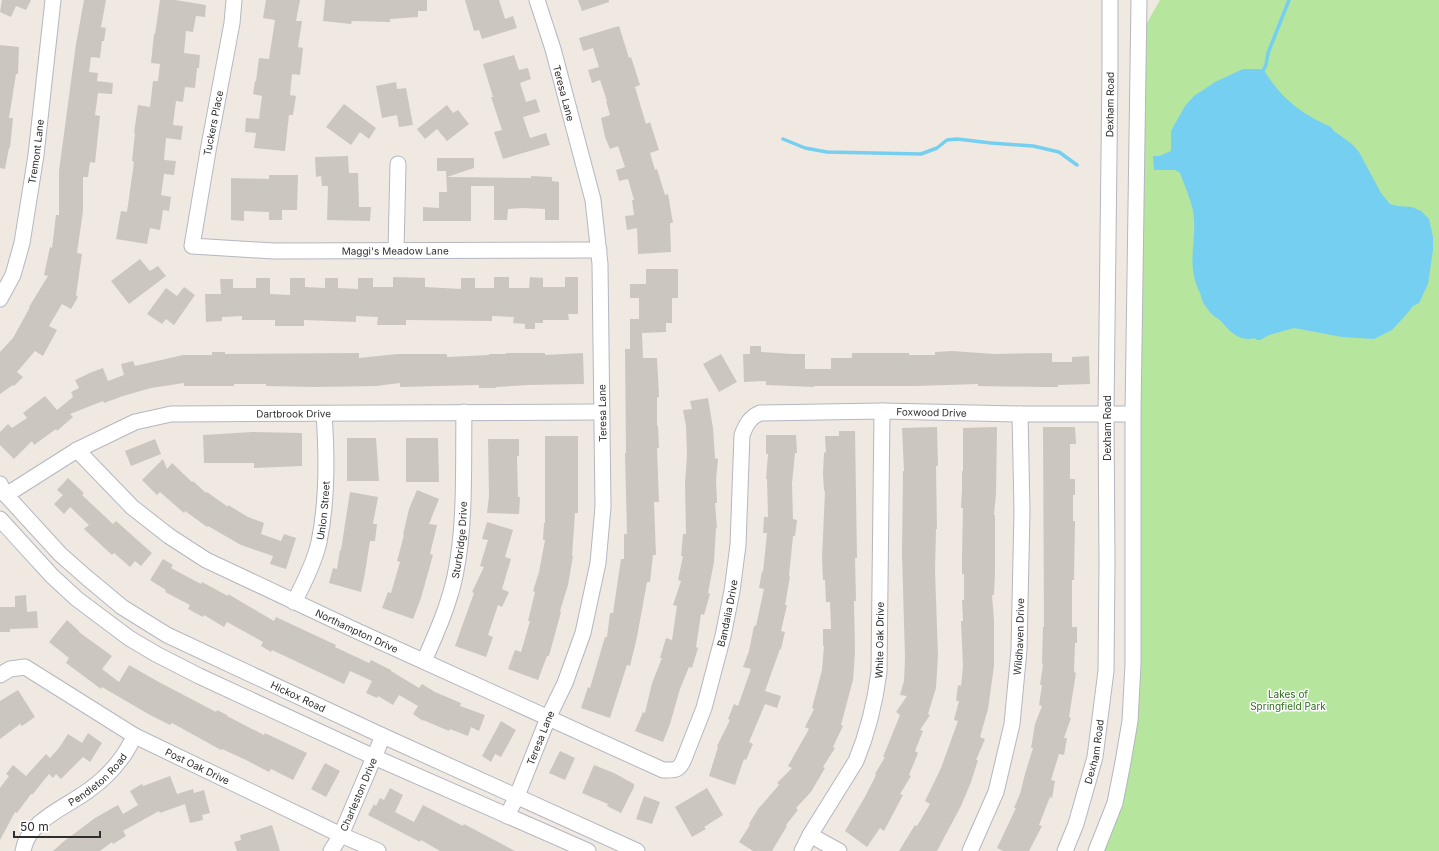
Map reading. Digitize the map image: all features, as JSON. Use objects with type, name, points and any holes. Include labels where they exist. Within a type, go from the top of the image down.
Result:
[{"type":"street","name":"Tremont Lane","points":[[0,299],[13,275],[22,243],[36,155],[53,0]]},
{"type":"street","name":"Tuckers Place","points":[[192,246],[232,23],[234,0]]},
{"type":"street","name":"Teresa Lane","points":[[507,816],[517,796],[548,718],[565,683],[583,633],[598,563],[603,507],[600,264],[593,200],[553,49],[537,0]]},
{"type":"street","name":"Dexham Road","points":[[1065,851],[1076,824],[1095,757],[1106,671],[1106,414],[1110,0]]},
{"type":"street","points":[[1096,851],[1115,803],[1130,721],[1133,664],[1133,414],[1139,0]]},
{"type":"street","points":[[396,251],[398,164]]},
{"type":"street","name":"Maggi's Meadow Lane","points":[[192,246],[274,250],[599,250]]},
{"type":"street","name":"Foxwood Drive","points":[[742,435],[747,422],[760,413],[882,411],[1020,414],[1133,414]]},
{"type":"street","name":"White Oak Drive","points":[[802,851],[810,835],[856,761],[875,701],[879,672],[882,411]]},
{"type":"street","name":"Sturbridge Drive","points":[[424,661],[440,624],[455,577],[461,541],[464,412]]},
{"type":"street","name":"Dartbrook Drive","points":[[3,489],[135,422],[171,414],[601,412]]},
{"type":"street","name":"Union Street","points":[[294,602],[303,586],[318,543],[323,506],[326,454],[324,414]]},
{"type":"street","name":"Wildhaven Drive","points":[[970,851],[996,792],[1012,724],[1019,650],[1022,511],[1020,414]]},
{"type":"street","name":"Bandalia Drive","points":[[663,770],[676,770],[681,767],[704,708],[723,636],[732,591],[738,545],[742,435]]},
{"type":"street","name":"Northampton Drive","points":[[78,450],[132,507],[169,536],[206,560],[294,602],[663,770]]},
{"type":"street","name":"Hickox Road","points":[[3,489],[60,554],[122,607],[167,635],[383,736],[637,851]]},
{"type":"street","points":[[0,519],[52,576],[77,600],[129,638],[156,654],[199,676],[374,757],[588,851]]},
{"type":"street","name":"Post Oak Drive","points":[[0,675],[10,669],[25,667],[135,736],[378,851]]},
{"type":"street","name":"Pendleton Road","points":[[23,851],[24,842],[35,829],[48,816],[88,791],[106,775],[120,760],[135,736]]},
{"type":"street","name":"Charleston Drive","points":[[331,851],[341,834],[383,736]]},
{"type":"street","points":[[810,835],[839,851]]},
{"type":"green space","name":"Lakes of Springfield Park","points":[[1160,0],[1439,0],[1439,851],[1100,851],[1128,765],[1140,497],[1144,28]]},
{"type":"water","points":[[1243,69],[1264,70],[1277,89],[1293,104],[1311,117],[1331,127],[1334,131],[1352,144],[1359,152],[1381,193],[1390,204],[1412,207],[1421,211],[1429,219],[1433,237],[1433,250],[1428,284],[1419,303],[1413,306],[1392,330],[1374,339],[1342,337],[1294,328],[1269,335],[1260,340],[1254,338],[1244,339],[1228,329],[1203,303],[1193,272],[1194,222],[1189,197],[1180,173],[1175,170],[1154,170],[1153,156],[1159,156],[1171,151],[1171,131],[1185,106],[1194,96],[1215,82]]},
{"type":"building","points":[[2,0],[31,0],[26,10],[16,6],[11,17],[0,12]]},
{"type":"building","points":[[84,0],[106,0],[101,27],[106,28],[104,41],[102,41],[100,58],[91,57],[89,72],[98,73],[97,81],[113,83],[112,94],[98,93],[95,115],[100,116],[95,163],[90,162],[88,177],[83,177],[83,211],[77,253],[82,254],[76,295],[78,297],[71,309],[62,304],[49,326],[57,330],[43,356],[35,351],[17,372],[23,377],[14,386],[13,385],[0,394],[0,352],[13,338],[29,307],[48,276],[44,275],[50,247],[52,248],[56,215],[59,215],[59,171],[76,44]]},
{"type":"building","points":[[160,0],[175,0],[206,5],[205,17],[196,16],[193,32],[186,31],[184,53],[200,55],[195,88],[185,87],[183,102],[176,101],[173,125],[183,126],[181,140],[166,138],[164,160],[176,161],[174,175],[164,174],[161,195],[171,197],[169,211],[163,210],[160,230],[150,228],[147,244],[116,239],[121,211],[127,212],[134,162],[132,161],[138,105],[150,107],[153,81],[158,81],[160,64],[151,63]]},
{"type":"building","points":[[266,0],[300,0],[296,21],[302,21],[298,47],[303,48],[300,75],[292,74],[290,95],[296,96],[293,115],[289,115],[285,151],[254,148],[256,133],[245,132],[246,118],[259,119],[262,96],[253,94],[259,58],[269,59],[275,20],[263,18]]},
{"type":"building","points":[[325,0],[427,0],[427,11],[418,11],[418,17],[390,19],[390,22],[352,21],[351,24],[323,21]]},
{"type":"building","points":[[465,0],[499,0],[505,19],[513,16],[517,28],[482,39],[479,30],[474,31]]},
{"type":"building","points":[[578,0],[609,0],[609,2],[582,11]]},
{"type":"building","points":[[619,26],[629,58],[631,57],[640,85],[635,87],[646,124],[650,122],[659,150],[650,153],[655,170],[657,169],[665,195],[668,194],[673,223],[670,223],[671,252],[638,254],[637,228],[627,230],[625,216],[634,215],[632,200],[634,200],[628,179],[619,181],[616,170],[625,167],[618,146],[610,149],[605,137],[601,118],[610,115],[607,101],[600,80],[592,83],[588,70],[599,67],[593,48],[583,51],[579,38]]},
{"type":"building","points":[[0,45],[19,47],[18,74],[16,74],[9,118],[13,118],[10,148],[5,169],[0,168]]},
{"type":"building","points":[[514,55],[519,70],[528,68],[531,79],[520,83],[526,102],[536,99],[540,112],[523,117],[530,138],[546,133],[550,145],[503,159],[494,132],[502,130],[491,97],[493,97],[483,64]]},
{"type":"building","points":[[396,82],[397,89],[406,88],[413,125],[399,127],[397,115],[382,118],[376,86]]},
{"type":"building","points":[[344,104],[376,128],[369,139],[360,132],[351,145],[326,127]]},
{"type":"building","points":[[447,105],[453,113],[458,110],[469,124],[447,141],[437,129],[425,139],[417,129]]},
{"type":"building","points":[[348,156],[349,173],[358,173],[359,207],[371,207],[370,221],[327,220],[328,186],[322,186],[321,176],[316,177],[315,157]]},
{"type":"building","points":[[437,158],[474,158],[474,168],[447,177],[552,177],[552,181],[559,182],[559,220],[545,220],[545,209],[522,208],[508,209],[507,220],[494,220],[494,186],[471,186],[471,221],[423,221],[423,207],[439,208],[439,192],[447,192],[446,171],[437,171]]},
{"type":"building","points":[[269,175],[298,175],[297,210],[282,210],[282,220],[269,220],[269,212],[244,211],[244,221],[231,220],[231,178],[269,179]]},
{"type":"building","points":[[140,259],[150,271],[158,266],[166,276],[129,304],[111,281]]},
{"type":"building","points":[[646,269],[678,269],[678,298],[672,298],[672,323],[666,323],[666,332],[642,333],[643,358],[657,358],[659,397],[657,397],[657,426],[659,448],[657,448],[659,502],[654,502],[656,555],[653,555],[650,582],[647,582],[630,666],[627,665],[610,718],[581,708],[588,687],[590,688],[605,637],[607,637],[610,613],[613,613],[621,559],[624,559],[624,534],[627,534],[625,349],[630,349],[630,319],[639,319],[639,298],[630,298],[630,284],[646,284]]},
{"type":"building","points":[[393,277],[425,278],[425,287],[461,289],[461,278],[475,278],[475,288],[494,288],[494,277],[509,277],[509,288],[529,288],[530,277],[543,278],[543,287],[565,287],[565,277],[578,277],[578,314],[568,314],[569,320],[543,320],[543,323],[535,323],[535,329],[525,329],[525,324],[513,323],[514,317],[492,316],[492,321],[406,320],[406,325],[377,325],[378,317],[356,316],[356,322],[304,320],[304,326],[275,326],[275,320],[242,320],[242,316],[222,317],[222,321],[206,322],[205,294],[221,294],[220,279],[233,279],[233,288],[256,288],[256,278],[270,278],[270,294],[290,295],[290,278],[305,278],[305,287],[325,288],[325,278],[338,278],[338,288],[358,289],[358,278],[373,278],[373,287],[393,287]]},
{"type":"building","points":[[184,287],[195,295],[174,325],[166,319],[162,324],[147,314],[166,288],[177,296]]},
{"type":"building","points":[[750,346],[761,346],[761,352],[805,354],[805,369],[831,369],[831,358],[852,358],[852,353],[909,353],[909,355],[935,355],[935,352],[952,351],[994,354],[1052,353],[1052,362],[1072,362],[1072,357],[1089,356],[1090,384],[1058,385],[1058,387],[978,386],[978,384],[814,387],[766,385],[766,381],[744,382],[743,354],[750,354]]},
{"type":"building","points":[[212,352],[225,352],[225,354],[359,353],[359,358],[397,354],[447,354],[447,357],[506,353],[545,353],[545,355],[583,353],[584,384],[479,388],[479,385],[400,387],[400,383],[376,386],[315,387],[266,386],[266,384],[234,384],[234,386],[184,386],[184,383],[151,388],[104,403],[103,401],[70,414],[73,417],[57,431],[56,429],[34,445],[32,441],[14,459],[0,445],[0,432],[8,424],[12,428],[27,418],[23,413],[45,396],[57,410],[73,397],[71,392],[79,388],[75,380],[92,372],[103,368],[108,381],[124,375],[121,364],[133,361],[135,366],[183,355],[212,355]]},
{"type":"building","points":[[721,354],[737,382],[719,392],[703,364]]},
{"type":"building","points":[[708,398],[713,428],[715,458],[718,459],[716,480],[717,503],[715,503],[717,528],[714,562],[708,593],[710,594],[704,615],[701,614],[696,647],[698,648],[692,668],[689,667],[680,689],[663,742],[635,731],[643,712],[645,713],[652,683],[662,658],[660,658],[666,638],[672,640],[677,606],[673,605],[681,581],[678,580],[683,556],[681,556],[683,534],[686,534],[685,483],[687,455],[686,426],[683,410],[692,409],[690,401]]},
{"type":"building","points":[[937,427],[938,466],[936,466],[937,529],[935,571],[938,655],[936,688],[928,714],[930,715],[920,730],[923,731],[915,751],[918,753],[909,775],[911,776],[900,794],[903,795],[884,831],[880,828],[867,847],[845,831],[866,795],[876,775],[875,774],[885,757],[883,757],[900,715],[896,712],[907,696],[900,695],[904,681],[905,658],[902,554],[904,471],[902,428]]},
{"type":"building","points":[[997,427],[996,494],[994,515],[995,574],[994,595],[992,595],[994,620],[994,666],[988,709],[980,737],[985,739],[976,760],[978,760],[971,782],[961,806],[937,851],[899,851],[915,825],[917,826],[930,804],[925,801],[941,768],[958,721],[954,720],[959,701],[956,701],[958,685],[961,686],[963,666],[961,621],[963,621],[962,600],[964,600],[964,574],[962,574],[963,508],[961,508],[963,428]]},
{"type":"building","points":[[1043,427],[1075,427],[1076,444],[1070,444],[1070,479],[1075,479],[1075,495],[1073,495],[1073,521],[1075,521],[1074,580],[1072,580],[1072,627],[1077,627],[1074,672],[1076,673],[1069,717],[1071,718],[1064,738],[1067,738],[1064,755],[1059,754],[1051,780],[1055,781],[1052,798],[1050,797],[1039,825],[1042,826],[1029,851],[1003,851],[997,848],[1016,808],[1014,808],[1020,794],[1033,748],[1031,748],[1035,724],[1042,706],[1039,705],[1042,685],[1040,685],[1043,665],[1044,627]]},
{"type":"building","points":[[839,431],[855,431],[857,558],[855,558],[856,601],[854,601],[855,653],[853,680],[841,725],[843,726],[833,747],[835,748],[823,767],[825,768],[811,792],[796,808],[798,810],[786,825],[787,826],[772,851],[753,851],[739,842],[758,809],[779,785],[777,783],[792,768],[788,766],[809,729],[805,727],[814,709],[812,708],[822,670],[824,646],[823,629],[831,629],[830,602],[826,602],[825,580],[823,580],[822,558],[825,491],[823,474],[824,452],[826,453],[825,436],[839,436]]},
{"type":"building","points":[[253,432],[302,433],[302,466],[254,468],[254,463],[204,463],[203,435]]},
{"type":"building","points":[[766,435],[796,435],[797,453],[795,453],[792,483],[793,519],[797,520],[795,536],[793,536],[790,577],[785,605],[787,605],[781,631],[785,632],[781,649],[765,691],[781,696],[777,708],[765,704],[749,742],[753,744],[746,760],[744,759],[735,785],[709,776],[718,747],[717,746],[730,720],[728,719],[734,704],[738,706],[751,669],[743,667],[749,651],[754,626],[756,626],[764,589],[759,588],[762,571],[763,572],[767,533],[763,533],[764,517],[768,517],[766,479],[768,454],[766,454]]},
{"type":"building","points":[[545,436],[578,436],[578,513],[575,513],[573,556],[568,585],[549,656],[547,656],[538,680],[508,669],[515,650],[521,652],[530,621],[528,621],[535,592],[533,591],[539,572],[545,540],[543,540],[545,523]]},
{"type":"building","points":[[347,438],[376,438],[379,481],[347,481]]},
{"type":"building","points":[[406,438],[438,438],[439,482],[406,482]]},
{"type":"building","points":[[155,439],[161,454],[131,466],[125,451]]},
{"type":"building","points":[[488,439],[519,439],[519,456],[517,456],[518,497],[520,497],[519,514],[487,513],[489,496]]},
{"type":"building","points":[[163,459],[167,469],[172,463],[206,493],[207,492],[228,507],[228,505],[248,517],[264,523],[261,534],[281,541],[284,534],[296,538],[286,569],[270,564],[273,556],[241,545],[208,526],[207,527],[185,511],[184,513],[160,492],[157,495],[142,480]]},
{"type":"building","points":[[68,478],[84,493],[82,495],[113,524],[116,521],[152,553],[141,566],[135,561],[130,567],[114,553],[112,555],[84,529],[89,525],[70,507],[64,514],[54,504],[63,495],[57,490]]},
{"type":"building","points":[[417,490],[439,499],[429,524],[437,525],[430,554],[433,555],[421,598],[413,619],[382,608],[388,592],[391,593],[400,562],[397,561],[409,509]]},
{"type":"building","points":[[350,492],[378,497],[373,524],[377,524],[375,541],[370,541],[361,592],[329,583],[333,568],[337,569]]},
{"type":"building","points":[[487,522],[513,530],[505,557],[511,559],[502,589],[509,592],[502,607],[498,605],[488,635],[493,637],[486,657],[455,646],[474,593],[472,592],[484,567],[480,566],[488,540],[482,539]]},
{"type":"building","points":[[163,559],[173,565],[171,568],[201,584],[202,582],[228,596],[228,594],[274,621],[276,617],[336,645],[335,647],[369,663],[371,660],[391,670],[419,688],[422,684],[435,692],[461,703],[460,706],[485,715],[479,731],[471,727],[468,736],[450,729],[449,731],[423,721],[413,714],[418,706],[399,695],[393,705],[378,696],[377,698],[366,693],[372,681],[350,671],[344,684],[272,650],[271,652],[261,646],[263,642],[227,622],[224,627],[204,615],[203,617],[188,609],[190,605],[165,592],[166,590],[150,580]]},
{"type":"building","points":[[26,595],[27,612],[37,611],[38,628],[10,629],[10,632],[0,632],[0,607],[15,607],[15,596]]},
{"type":"building","points":[[67,620],[79,632],[112,656],[102,669],[119,682],[129,665],[216,712],[217,710],[264,735],[265,733],[307,753],[293,780],[271,769],[269,772],[222,749],[221,750],[172,723],[170,725],[150,715],[102,687],[101,689],[66,663],[69,658],[49,642]]},
{"type":"building","points":[[18,690],[35,717],[22,726],[20,724],[0,739],[0,701]]},
{"type":"building","points":[[501,721],[516,730],[501,757],[495,754],[491,762],[482,756]]},
{"type":"building","points":[[88,733],[102,743],[90,762],[83,757],[61,779],[56,774],[53,778],[49,774],[32,795],[31,794],[17,813],[15,812],[0,840],[0,788],[9,776],[6,774],[13,765],[26,776],[46,754],[50,758],[68,734],[82,743]]},
{"type":"building","points":[[560,751],[575,758],[565,780],[549,773]]},
{"type":"building","points":[[325,763],[340,771],[326,797],[311,789]]},
{"type":"building","points":[[594,765],[614,773],[634,784],[634,787],[621,813],[607,806],[608,804],[582,793]]},
{"type":"building","points":[[170,776],[177,794],[193,789],[194,793],[204,790],[210,813],[202,815],[203,820],[190,823],[185,804],[160,813],[159,811],[123,831],[126,836],[113,844],[112,842],[100,851],[53,851],[95,818],[118,805],[123,814],[138,805],[130,791],[142,784],[143,786]]},
{"type":"building","points":[[390,788],[403,795],[395,812],[414,822],[423,805],[463,826],[464,824],[515,851],[440,851],[421,840],[420,842],[368,815],[374,804],[376,806],[380,798],[384,800]]},
{"type":"building","points":[[707,788],[723,815],[704,827],[706,829],[692,837],[675,807]]},
{"type":"building","points":[[644,796],[660,802],[652,824],[636,819]]},
{"type":"building","points":[[272,825],[280,851],[237,851],[234,842],[241,840],[240,835]]},
{"type":"waterway","points":[[1261,74],[1266,65],[1268,53],[1289,0]]},
{"type":"waterway","points":[[783,139],[805,148],[827,152],[921,154],[937,148],[947,140],[957,139],[1033,146],[1059,152],[1077,165]]}]
